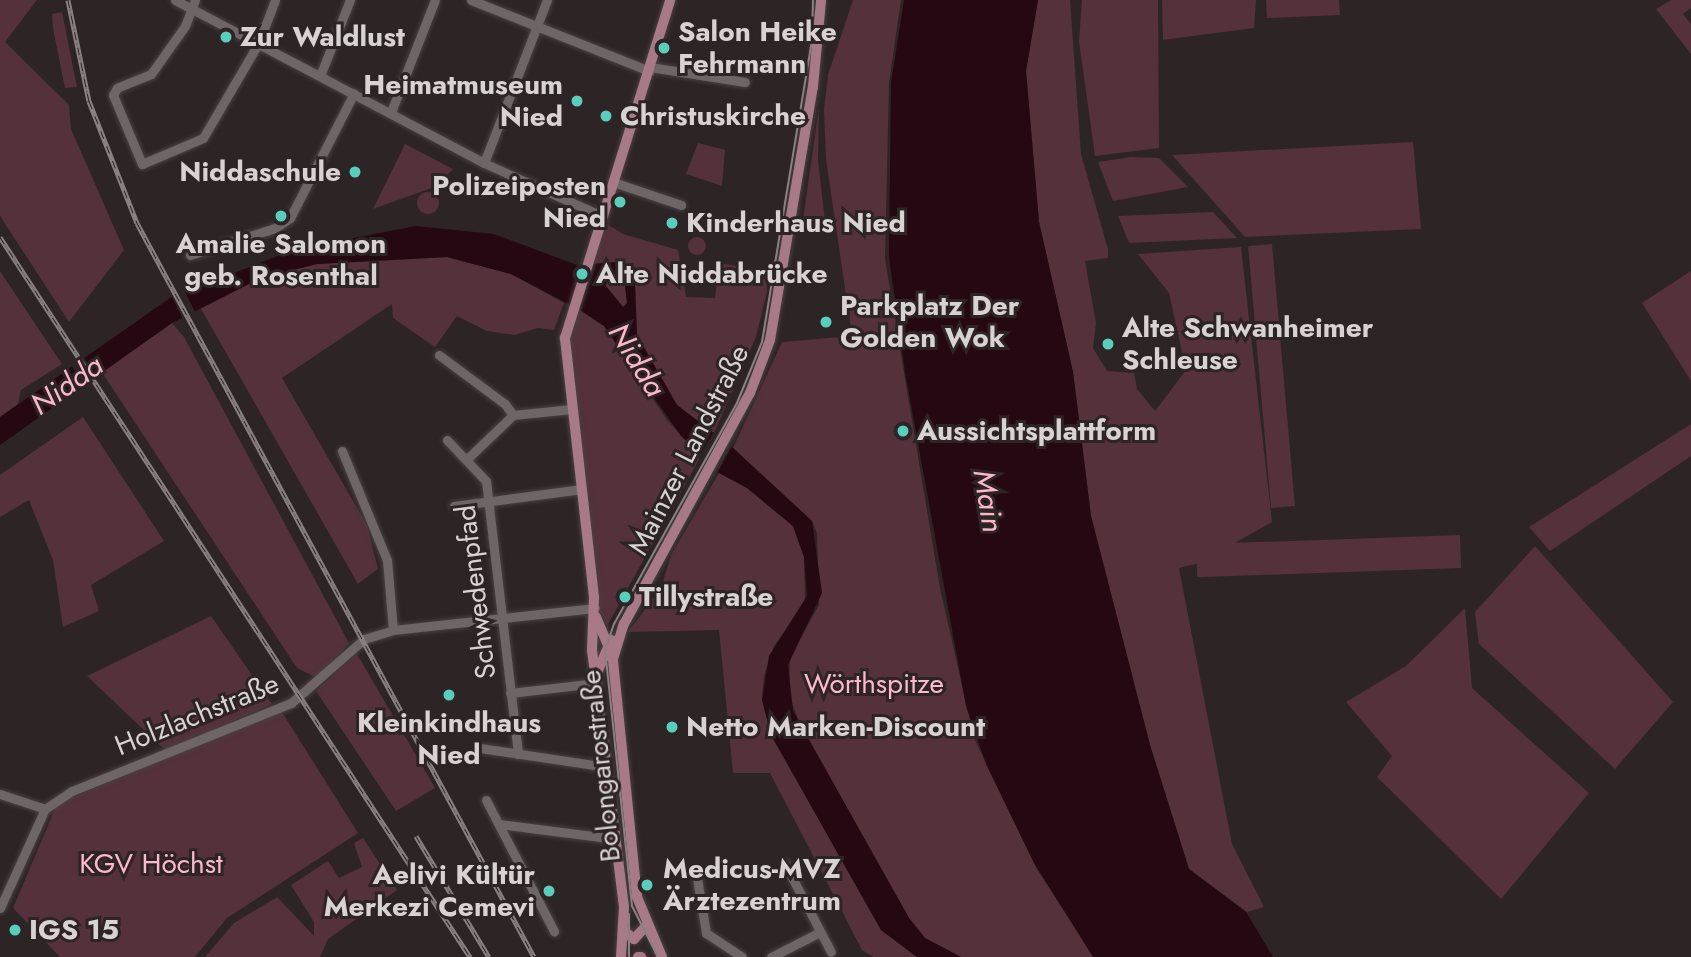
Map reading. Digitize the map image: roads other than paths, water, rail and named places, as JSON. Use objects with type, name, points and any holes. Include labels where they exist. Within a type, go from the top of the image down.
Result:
[{"type":"main road","points":[[612,669],[595,611],[572,409],[567,324],[670,0]]},
{"type":"main road","name":"Mainzer Landstraße","points":[[624,624],[733,426],[759,373],[779,303],[820,38],[821,0]]},
{"type":"main road","name":"Bolongarostraße","points":[[602,635],[624,624]]},
{"type":"main road","name":"Bolongarostraße","points":[[624,624],[612,669],[637,897],[646,926],[662,957]]},
{"type":"main road","name":"Bolongarostraße","points":[[602,635],[597,678],[624,930],[621,957]]},
{"type":"main road","name":"Bolongarostraße","points":[[597,678],[602,635]]},
{"type":"main road","points":[[624,930],[634,939],[646,926]]},
{"type":"street","points":[[175,0],[194,4],[320,76],[484,163],[601,220]]},
{"type":"street","points":[[194,4],[151,74],[117,88],[113,95],[142,164],[203,138],[259,42],[275,0]]},
{"type":"street","points":[[320,76],[350,0]]},
{"type":"street","points":[[391,112],[435,0]]},
{"type":"street","points":[[471,0],[650,69],[745,82]]},
{"type":"street","points":[[484,163],[547,0]]},
{"type":"street","points":[[190,255],[275,228],[290,218],[354,93]]},
{"type":"street","points":[[613,182],[681,205]]},
{"type":"street","points":[[439,355],[505,404],[513,415]]},
{"type":"street","points":[[467,459],[513,415],[572,409]]},
{"type":"street","name":"Schwedenpfad","points":[[447,440],[486,481],[518,754]]},
{"type":"street","points":[[342,451],[387,560],[393,630]]},
{"type":"street","points":[[454,506],[582,489]]},
{"type":"street","name":"Holzlachstraße","points":[[45,809],[72,791],[290,703],[358,642],[393,630],[595,611]]},
{"type":"street","points":[[510,693],[597,678]]},
{"type":"street","points":[[480,748],[607,767]]},
{"type":"street","points":[[0,794],[45,809],[0,908]]},
{"type":"street","points":[[486,800],[499,824],[502,838],[554,931]]},
{"type":"street","points":[[499,824],[616,839]]},
{"type":"street","points":[[785,864],[831,952]]},
{"type":"street","points":[[697,878],[706,933],[742,957]]},
{"type":"street","points":[[771,957],[820,932]]},
{"type":"water","name":"Main","points":[[904,0],[1038,0],[1026,71],[1039,222],[1073,372],[1091,516],[1150,745],[1189,869],[1246,912],[1273,957],[1093,957],[1034,863],[986,764],[966,706],[905,372],[889,257],[891,83]]},
{"type":"water","name":"Nidda","points":[[416,226],[494,234],[577,265],[617,262],[629,273],[635,285],[637,335],[677,405],[733,448],[812,521],[822,593],[788,665],[793,711],[909,918],[925,938],[961,957],[917,957],[881,930],[771,735],[762,700],[769,656],[807,596],[804,557],[793,526],[747,488],[719,473],[681,436],[604,326],[580,310],[511,274],[447,257],[317,264],[261,278],[172,323],[0,445],[0,417],[170,298],[296,249]],"holes":[[[614,274],[625,285],[627,303],[623,307],[605,285]]]},
{"type":"tram line","points":[[658,957],[632,906],[605,650],[614,624],[737,403],[762,342],[812,40],[813,0]]},
{"type":"tram line","points":[[629,914],[629,957]]},
{"type":"railway","points":[[68,0],[89,101],[137,223],[534,957]]},
{"type":"railway","points":[[0,237],[470,957]]},
{"type":"railway","points":[[416,836],[489,957]]},
{"type":"place","name":"Zur Waldlust","points":[[226,37]]},
{"type":"place","name":"Salon Heike Fehrmann","points":[[664,48]]},
{"type":"place","name":"Heimatmuseum Nied","points":[[577,101]]},
{"type":"place","name":"Christuskirche","points":[[606,116]]},
{"type":"place","name":"Niddaschule","points":[[355,172]]},
{"type":"place","name":"Polizeiposten Nied","points":[[620,202]]},
{"type":"place","name":"Amalie Salomon geb. Rosenthal","points":[[281,216]]},
{"type":"place","name":"Kinderhaus Nied","points":[[672,223]]},
{"type":"place","name":"Alte Niddabrücke","points":[[582,274]]},
{"type":"place","name":"Parkplatz Der Golden Wok","points":[[826,322]]},
{"type":"place","name":"Alte Schwanheimer Schleuse","points":[[1108,344]]},
{"type":"place","name":"Aussichtsplattform","points":[[903,431]]},
{"type":"place","name":"Tillystraße","points":[[625,597]]},
{"type":"place","name":"Kleinkindhaus Nied","points":[[449,695]]},
{"type":"place","name":"Netto Marken-Discount","points":[[672,727]]},
{"type":"place","name":"Medicus-MVZ Ärztezentrum","points":[[647,885]]},
{"type":"place","name":"Aelivi Kültür Merkezi Cemevi","points":[[549,891]]},
{"type":"place","name":"IGS 15","points":[[15,930]]},
{"type":"park label","name":"Wörthspitze","points":[[874,684]]},
{"type":"park label","name":"KGV Höchst","points":[[151,864]]}]
